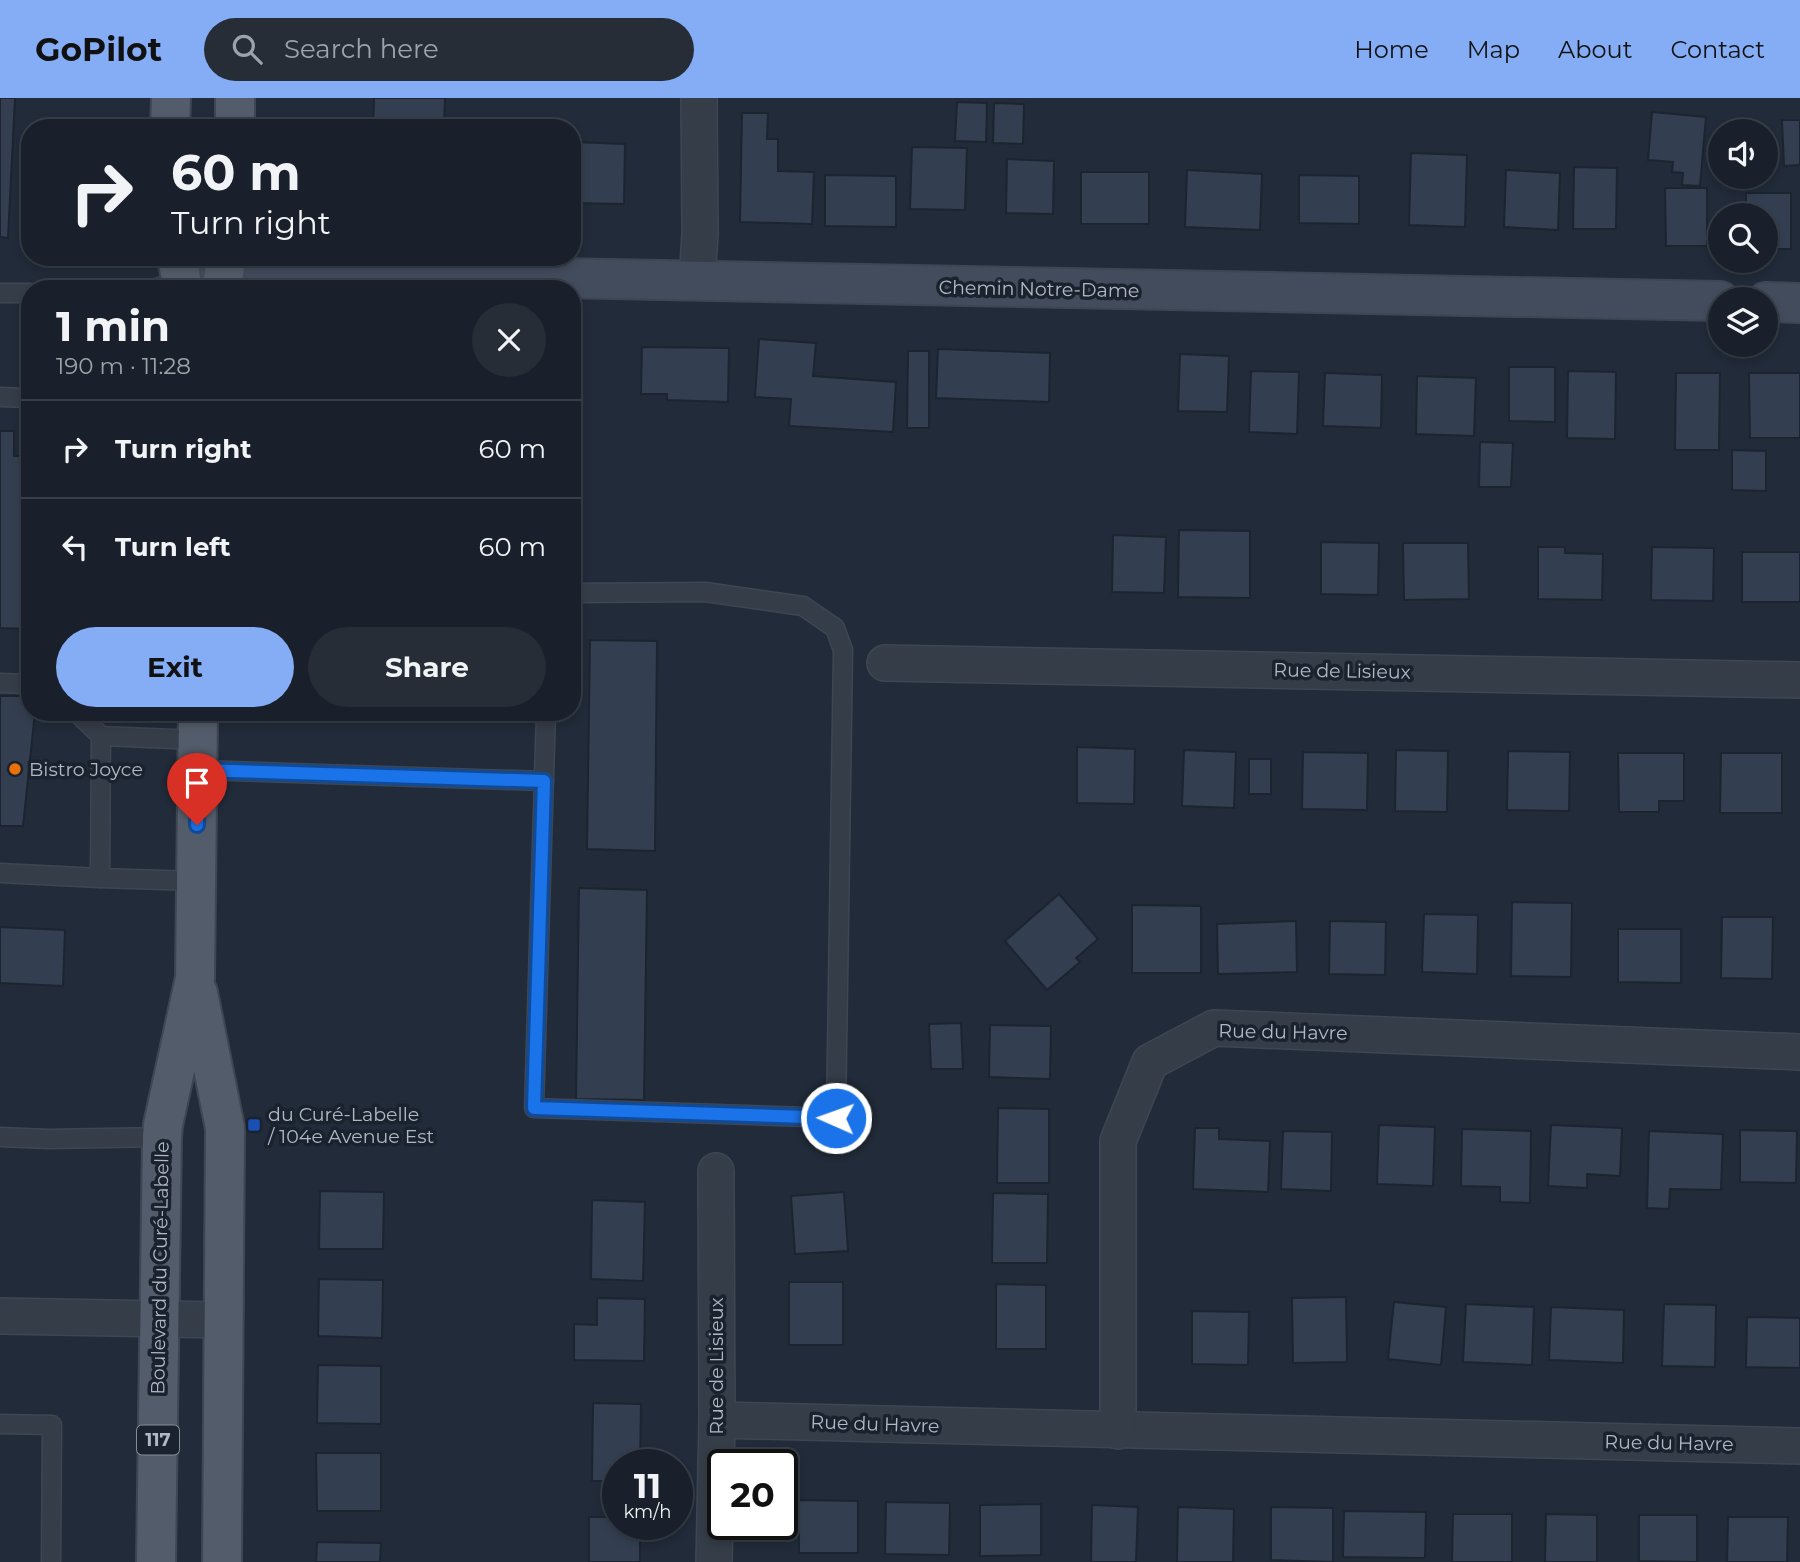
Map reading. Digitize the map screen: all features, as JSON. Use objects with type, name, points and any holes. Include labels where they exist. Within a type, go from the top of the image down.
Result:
[{"type":"main road","points":[[170,119],[171,98]]},
{"type":"main road","points":[[235,98],[235,119]]},
{"type":"main road","name":"Boulevard du Curé-Labelle","points":[[156,1562],[162,1137],[195,978],[198,741]]},
{"type":"main road","name":"Boulevard du Curé-Labelle","points":[[195,978],[225,1128],[222,1562]]},
{"type":"street","points":[[697,281],[700,234],[699,98]]},
{"type":"street","name":"Chemin Notre-Dame","points":[[330,266],[359,274],[468,280]]},
{"type":"street","name":"Chemin Notre-Dame","points":[[326,280],[359,274]]},
{"type":"street","name":"Chemin Notre-Dame","points":[[173,279],[223,276],[256,280]]},
{"type":"street","name":"Chemin Notre-Dame","points":[[581,282],[697,281],[1708,302]]},
{"type":"street","points":[[1778,302],[1800,303]]},
{"type":"street","name":"Rue de Lisieux","points":[[885,663],[1800,680]]},
{"type":"street","name":"Rue du Havre","points":[[1118,1431],[1118,1141],[1150,1062],[1214,1028],[1800,1052]]},
{"type":"street","name":"Rue de Lisieux","points":[[714,1562],[717,1420],[716,1171]]},
{"type":"street","points":[[0,1316],[223,1320]]},
{"type":"street","name":"Rue du Havre","points":[[717,1420],[1800,1446]]},
{"type":"lane","points":[[0,293],[21,293]]},
{"type":"lane","points":[[0,397],[21,398]]},
{"type":"lane","points":[[546,721],[534,1108],[836,1118],[843,650],[835,628],[803,606],[705,592],[581,593]]},
{"type":"lane","points":[[0,683],[21,684]]},
{"type":"lane","points":[[85,721],[101,736],[198,741],[544,781]]},
{"type":"lane","points":[[100,878],[101,736]]},
{"type":"lane","points":[[0,873],[196,881]]},
{"type":"lane","points":[[0,1138],[162,1137]]},
{"type":"lane","points":[[0,1424],[52,1425],[51,1562]]},
{"type":"building","points":[[0,98],[15,98],[8,238],[0,237]]},
{"type":"building","points":[[374,98],[445,98],[444,119],[373,119]]},
{"type":"building","points":[[957,102],[987,103],[986,142],[955,141]]},
{"type":"building","points":[[994,103],[1024,104],[1023,144],[993,143]]},
{"type":"building","points":[[1652,112],[1706,117],[1700,186],[1682,185],[1683,173],[1672,172],[1673,162],[1648,160]]},
{"type":"building","points":[[742,113],[768,113],[767,139],[778,139],[778,171],[814,172],[812,224],[740,222]]},
{"type":"building","points":[[1782,120],[1800,120],[1800,165],[1784,166]]},
{"type":"building","points":[[581,142],[625,144],[624,204],[581,203]]},
{"type":"building","points":[[912,147],[967,148],[965,210],[910,209]]},
{"type":"building","points":[[1411,153],[1467,155],[1465,227],[1409,225]]},
{"type":"building","points":[[1007,159],[1054,161],[1053,214],[1006,213]]},
{"type":"building","points":[[1574,167],[1617,168],[1616,229],[1573,229]]},
{"type":"building","points":[[1187,170],[1262,174],[1260,230],[1185,227]]},
{"type":"building","points":[[1506,170],[1560,173],[1558,230],[1504,227]]},
{"type":"building","points":[[1081,172],[1149,172],[1149,224],[1081,224]]},
{"type":"building","points":[[825,175],[896,176],[896,227],[825,226]]},
{"type":"building","points":[[1299,175],[1359,176],[1359,224],[1299,223]]},
{"type":"building","points":[[1665,188],[1707,188],[1707,246],[1666,246]]},
{"type":"building","points":[[1746,193],[1791,193],[1791,249],[1778,249],[1778,203],[1746,203]]},
{"type":"building","points":[[759,339],[816,343],[813,376],[896,382],[893,432],[789,426],[791,399],[755,397]]},
{"type":"building","points":[[642,347],[729,348],[728,402],[667,400],[667,394],[641,394]]},
{"type":"building","points":[[938,349],[1050,353],[1049,402],[936,398]]},
{"type":"building","points":[[908,351],[929,351],[929,428],[907,428]]},
{"type":"building","points":[[1180,354],[1229,356],[1227,412],[1178,411]]},
{"type":"building","points":[[1509,367],[1555,367],[1555,422],[1509,421]]},
{"type":"building","points":[[1251,371],[1299,372],[1297,434],[1249,432]]},
{"type":"building","points":[[1568,371],[1616,372],[1615,439],[1567,438]]},
{"type":"building","points":[[1325,373],[1382,375],[1381,428],[1323,426]]},
{"type":"building","points":[[1676,373],[1720,373],[1719,450],[1675,450]]},
{"type":"building","points":[[1749,373],[1800,373],[1800,438],[1750,438]]},
{"type":"building","points":[[1417,376],[1476,378],[1474,436],[1416,434]]},
{"type":"building","points":[[0,431],[14,431],[14,456],[21,456],[21,629],[0,628]]},
{"type":"building","points":[[1480,442],[1513,443],[1511,487],[1479,487]]},
{"type":"building","points":[[1732,450],[1766,451],[1766,491],[1732,490]]},
{"type":"building","points":[[1179,530],[1250,531],[1250,598],[1178,597]]},
{"type":"building","points":[[1113,535],[1166,537],[1164,593],[1112,592]]},
{"type":"building","points":[[1321,542],[1379,543],[1378,595],[1321,594]]},
{"type":"building","points":[[1403,543],[1468,543],[1469,599],[1404,600]]},
{"type":"building","points":[[1538,547],[1565,547],[1565,553],[1603,554],[1602,600],[1538,599]]},
{"type":"building","points":[[1652,547],[1714,548],[1713,601],[1651,600]]},
{"type":"building","points":[[1742,552],[1800,552],[1800,602],[1742,602]]},
{"type":"building","points":[[590,640],[657,641],[655,851],[587,849]]},
{"type":"building","name":"Bistro Joyce","points":[[0,696],[21,696],[21,721],[34,721],[23,826],[0,826]]},
{"type":"building","points":[[1077,747],[1135,749],[1134,804],[1077,803]]},
{"type":"building","points":[[1184,750],[1236,752],[1234,808],[1182,806]]},
{"type":"building","points":[[1396,750],[1448,751],[1447,812],[1395,811]]},
{"type":"building","points":[[1508,751],[1570,752],[1569,811],[1507,810]]},
{"type":"building","points":[[1303,752],[1368,753],[1367,810],[1302,809]]},
{"type":"building","points":[[1618,753],[1684,753],[1684,801],[1659,801],[1659,812],[1619,812]]},
{"type":"building","points":[[1721,753],[1782,753],[1782,813],[1720,813]]},
{"type":"building","points":[[1249,759],[1271,759],[1271,794],[1249,794]]},
{"type":"building","points":[[579,888],[647,890],[644,1100],[576,1099]]},
{"type":"building","points":[[1059,894],[1098,939],[1076,958],[1080,962],[1047,990],[1005,941]]},
{"type":"building","points":[[1512,902],[1572,903],[1571,977],[1511,976]]},
{"type":"building","points":[[1132,905],[1201,906],[1201,973],[1132,973]]},
{"type":"building","points":[[1424,914],[1478,915],[1477,974],[1422,972]]},
{"type":"building","points":[[1722,917],[1773,917],[1772,979],[1721,978]]},
{"type":"building","points":[[1296,921],[1297,972],[1218,974],[1217,924]]},
{"type":"building","points":[[1330,921],[1386,922],[1385,975],[1329,974]]},
{"type":"building","points":[[0,927],[65,930],[63,986],[0,983]]},
{"type":"building","points":[[1618,929],[1681,929],[1681,983],[1618,982]]},
{"type":"building","points":[[961,1023],[963,1069],[931,1069],[929,1024]]},
{"type":"building","points":[[990,1025],[1051,1026],[1050,1079],[989,1077]]},
{"type":"building","points":[[998,1108],[1049,1109],[1049,1183],[997,1183]]},
{"type":"building","points":[[1379,1125],[1435,1127],[1433,1186],[1377,1184]]},
{"type":"building","points":[[1551,1125],[1622,1128],[1620,1176],[1587,1174],[1587,1188],[1548,1186]]},
{"type":"building","points":[[1195,1128],[1219,1128],[1219,1139],[1270,1141],[1268,1192],[1193,1189]]},
{"type":"building","points":[[1462,1129],[1531,1131],[1530,1203],[1500,1202],[1500,1187],[1461,1186]]},
{"type":"building","points":[[1740,1130],[1797,1131],[1796,1183],[1740,1182]]},
{"type":"building","points":[[1283,1131],[1332,1132],[1331,1191],[1281,1189]]},
{"type":"building","points":[[1649,1131],[1723,1134],[1721,1190],[1670,1189],[1669,1209],[1647,1208]]},
{"type":"building","points":[[320,1191],[384,1192],[383,1249],[319,1249]]},
{"type":"building","points":[[844,1192],[848,1251],[795,1254],[791,1196]]},
{"type":"building","points":[[993,1193],[1048,1194],[1047,1263],[992,1263]]},
{"type":"building","points":[[592,1200],[645,1202],[643,1281],[591,1279]]},
{"type":"building","points":[[319,1279],[383,1280],[382,1338],[318,1336]]},
{"type":"building","points":[[789,1282],[843,1282],[843,1345],[789,1345]]},
{"type":"building","points":[[996,1284],[1046,1285],[1046,1349],[996,1349]]},
{"type":"building","points":[[1346,1297],[1347,1362],[1293,1363],[1292,1298]]},
{"type":"building","points":[[597,1298],[645,1299],[644,1361],[574,1360],[574,1324],[597,1325]]},
{"type":"building","points":[[1394,1302],[1446,1307],[1441,1365],[1388,1359]]},
{"type":"building","points":[[1466,1304],[1534,1307],[1532,1365],[1463,1362]]},
{"type":"building","points":[[1664,1304],[1716,1305],[1715,1367],[1662,1366]]},
{"type":"building","points":[[1551,1307],[1624,1310],[1623,1363],[1549,1360]]},
{"type":"building","points":[[1192,1311],[1249,1312],[1248,1365],[1192,1364]]},
{"type":"building","points":[[1747,1317],[1800,1318],[1800,1368],[1746,1367]]},
{"type":"building","points":[[318,1365],[381,1366],[381,1424],[317,1423]]},
{"type":"building","points":[[593,1403],[641,1404],[640,1449],[602,1449],[602,1481],[592,1481]]},
{"type":"building","points":[[316,1453],[381,1453],[381,1511],[317,1511]]},
{"type":"building","points":[[799,1500],[858,1501],[858,1553],[799,1553]]},
{"type":"building","points":[[886,1502],[950,1503],[949,1555],[885,1554]]},
{"type":"building","points":[[1041,1504],[1041,1555],[980,1556],[980,1505]]},
{"type":"building","points":[[1092,1505],[1138,1507],[1136,1562],[1091,1562]]},
{"type":"building","points":[[1178,1507],[1234,1509],[1233,1562],[1177,1562]]},
{"type":"building","points":[[1271,1507],[1333,1508],[1333,1562],[1271,1560]]},
{"type":"building","points":[[1344,1511],[1426,1512],[1425,1558],[1343,1557]]},
{"type":"building","points":[[1453,1514],[1512,1514],[1512,1562],[1452,1562]]},
{"type":"building","points":[[1546,1514],[1597,1515],[1597,1562],[1545,1562]]},
{"type":"building","points":[[1639,1515],[1697,1515],[1697,1562],[1639,1561]]},
{"type":"building","points":[[589,1517],[602,1517],[602,1540],[640,1540],[640,1562],[589,1562]]},
{"type":"building","points":[[1728,1517],[1788,1517],[1787,1562],[1727,1562]]},
{"type":"building","points":[[317,1542],[381,1543],[380,1562],[316,1562]]},
{"type":"place","name":"Bistro Joyce","points":[[15,769]]},
{"type":"place","name":"du Curé-Labelle / 104e Avenue Est","points":[[254,1125]]},
{"type":"route","points":[[197,825],[198,770],[544,781],[534,1108],[836,1118]]}]
